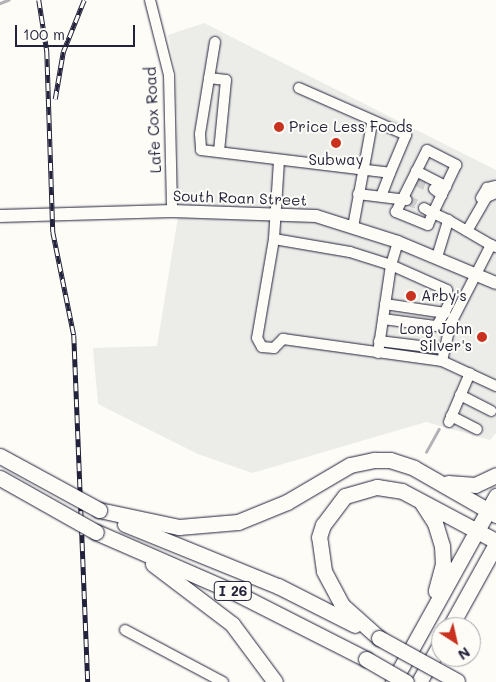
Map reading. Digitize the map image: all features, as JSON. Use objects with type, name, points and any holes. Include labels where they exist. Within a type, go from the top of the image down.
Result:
[{"type":"highway","name":"I 26","points":[[0,456],[132,528],[278,586],[379,638],[458,682]]},
{"type":"highway","points":[[99,510],[179,527],[238,522],[287,502],[340,469],[374,460],[403,464],[492,512]]},
{"type":"highway","points":[[439,482],[475,485],[496,474]]},
{"type":"highway","name":"I 26","points":[[0,478],[96,532],[240,594],[366,659],[406,682]]},
{"type":"highway","points":[[379,638],[346,610],[332,590],[320,554],[323,525],[345,496],[366,488],[390,488],[420,499],[496,542],[455,617]]},
{"type":"highway","points":[[393,682],[476,531],[492,512],[496,496]]},
{"type":"highway","points":[[420,499],[438,530],[444,555],[441,577],[428,616]]},
{"type":"highway","points":[[125,544],[222,614],[249,644],[275,682]]},
{"type":"highway","points":[[419,682],[431,661]]},
{"type":"main road","name":"South Roan Street","points":[[0,216],[172,211],[275,213],[316,216],[398,242],[478,273],[496,283]]},
{"type":"street","name":"Lafe Cox Road","points":[[150,0],[169,75],[172,211]]},
{"type":"street","points":[[215,42],[200,134],[201,150],[390,174]]},
{"type":"street","points":[[209,78],[226,80],[219,152]]},
{"type":"street","points":[[299,88],[354,110],[372,123],[406,135],[381,196]]},
{"type":"street","points":[[353,227],[372,123]]},
{"type":"street","points":[[427,150],[456,165],[441,190],[429,211],[428,225],[396,212],[427,150]]},
{"type":"street","points":[[279,161],[274,239],[257,338],[262,347],[274,348],[282,339],[442,361],[496,386]]},
{"type":"street","points":[[415,177],[441,190]]},
{"type":"street","points":[[469,227],[470,216],[485,191],[496,186]]},
{"type":"street","points":[[469,227],[487,197],[496,193]]},
{"type":"street","points":[[358,194],[404,199]]},
{"type":"street","points":[[429,211],[469,227],[494,246],[450,327],[442,361]]},
{"type":"street","points":[[437,257],[448,220]]},
{"type":"street","points":[[274,239],[350,252],[390,265],[447,290],[450,296],[445,313],[437,326]]},
{"type":"street","points":[[378,353],[390,265],[398,242]]},
{"type":"street","points":[[385,304],[445,313]]},
{"type":"street","points":[[383,319],[450,327]]},
{"type":"street","points":[[379,342],[445,350]]},
{"type":"street","points":[[470,373],[450,419],[477,429]]},
{"type":"street","points":[[460,395],[491,411]]},
{"type":"street","points":[[125,630],[223,682]]},
{"type":"shaded area","points":[[204,23],[496,170],[496,433],[490,440],[426,422],[252,473],[198,454],[98,404],[93,348],[157,346],[178,217],[176,73],[168,35]]},
{"type":"waterway","points":[[0,3],[8,0]]},
{"type":"waterway","points":[[426,452],[439,429]]},
{"type":"tunnel","points":[[416,181],[434,189]]},
{"type":"tunnel","points":[[407,200],[424,208]]},
{"type":"railway","points":[[39,0],[47,51],[53,232],[74,335],[88,682]]},
{"type":"railway","points":[[55,99],[63,52],[84,0]]},
{"type":"place","name":"Price Less Foods","points":[[279,127]]},
{"type":"place","name":"Subway","points":[[336,143]]},
{"type":"place","name":"Arby's","points":[[411,296]]},
{"type":"place","name":"Long John Silver's","points":[[482,337]]}]
